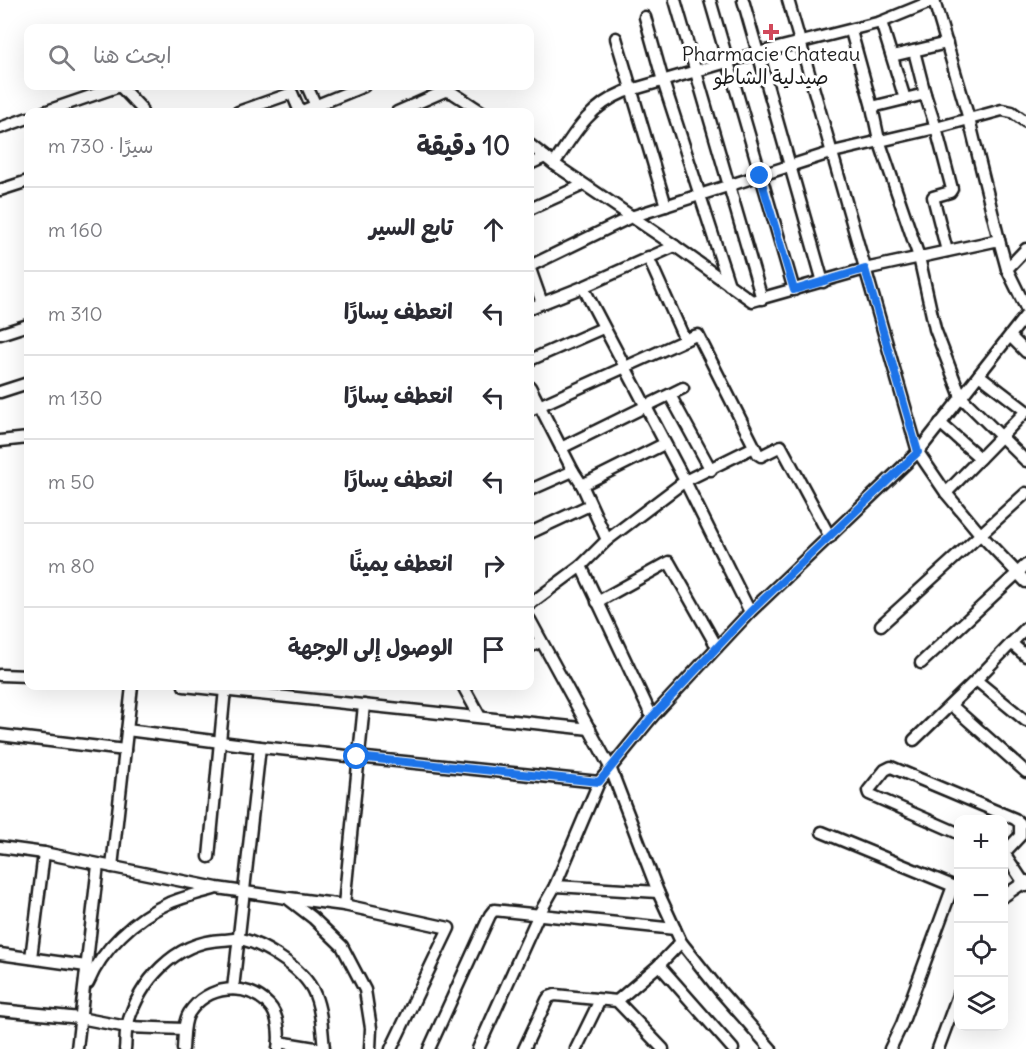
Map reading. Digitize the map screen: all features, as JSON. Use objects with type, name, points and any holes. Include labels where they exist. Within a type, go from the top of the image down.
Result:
[{"type":"street","points":[[675,0],[762,299]]},
{"type":"street","points":[[710,0],[794,290]]},
{"type":"street","points":[[743,0],[823,282]]},
{"type":"street","points":[[788,0],[802,42],[918,452],[946,493],[981,535],[1022,569],[1026,582]]},
{"type":"street","points":[[534,163],[550,161],[585,118],[608,99],[758,52],[881,22],[934,0],[969,119],[1007,269],[1026,308]]},
{"type":"street","points":[[645,17],[663,81],[729,285]]},
{"type":"street","points":[[881,22],[905,99]]},
{"type":"street","points":[[851,31],[879,140],[919,257],[935,329],[961,398],[1026,461]]},
{"type":"street","points":[[616,38],[666,206]]},
{"type":"street","points":[[892,56],[947,43]]},
{"type":"street","points":[[914,51],[952,189],[950,192],[933,197],[947,251]]},
{"type":"street","points":[[56,108],[108,90]]},
{"type":"street","points":[[124,90],[140,108]]},
{"type":"street","points":[[309,90],[316,106]]},
{"type":"street","points":[[311,108],[354,90]]},
{"type":"street","points":[[417,108],[445,91],[476,108]]},
{"type":"street","points":[[256,108],[292,93],[298,108]]},
{"type":"street","points":[[872,107],[925,94]]},
{"type":"street","points":[[534,265],[632,217],[833,152],[1008,110],[1026,122]]},
{"type":"street","points":[[0,128],[24,119]]},
{"type":"street","points":[[534,148],[583,185],[752,301],[865,269],[999,240]]},
{"type":"street","points":[[0,190],[24,182]]},
{"type":"street","points":[[534,207],[583,185]]},
{"type":"street","points":[[534,306],[675,246]]},
{"type":"street","points":[[1007,269],[1026,249]]},
{"type":"street","points":[[648,257],[685,340]]},
{"type":"street","points":[[534,279],[542,303]]},
{"type":"street","points":[[583,287],[750,612]]},
{"type":"street","points":[[478,1049],[538,916],[555,886],[599,782],[610,767],[652,717],[750,612],[918,452],[1026,315]]},
{"type":"street","points":[[0,334],[24,326]]},
{"type":"street","points":[[534,358],[603,328]]},
{"type":"street","points":[[608,540],[582,485],[534,408],[696,335],[700,337],[754,447],[761,456],[781,446],[830,537]]},
{"type":"street","points":[[1010,336],[1026,352]]},
{"type":"street","points":[[946,493],[1026,411],[979,375]]},
{"type":"street","points":[[0,392],[24,384]]},
{"type":"street","points":[[561,448],[683,388]]},
{"type":"street","points":[[670,395],[711,470]]},
{"type":"street","points":[[940,423],[980,458]]},
{"type":"street","points":[[0,441],[24,438]]},
{"type":"street","points":[[582,485],[664,444]]},
{"type":"street","points":[[534,601],[580,566],[608,540],[685,482],[754,447]]},
{"type":"street","points":[[534,488],[573,471]]},
{"type":"street","points":[[881,625],[981,535],[1023,501]]},
{"type":"street","points":[[534,531],[590,505]]},
{"type":"street","points":[[597,602],[669,562],[717,647]]},
{"type":"street","points":[[580,566],[652,717]]},
{"type":"street","points":[[921,663],[1022,569]]},
{"type":"street","points":[[534,628],[610,767],[658,892],[681,942],[771,1049]]},
{"type":"street","points":[[914,741],[1026,628]]},
{"type":"street","points":[[534,645],[541,641]]},
{"type":"street","points":[[1011,643],[1026,656]]},
{"type":"street","points":[[0,675],[24,676]]},
{"type":"street","points":[[976,680],[1026,721]]},
{"type":"street","points":[[112,867],[132,690]]},
{"type":"street","points":[[209,857],[225,690]]},
{"type":"street","points":[[234,690],[479,715],[590,729]]},
{"type":"street","points":[[465,690],[479,715]]},
{"type":"street","points":[[344,906],[357,757],[364,705]]},
{"type":"street","points":[[951,705],[1026,772]]},
{"type":"street","points":[[127,730],[260,747],[599,782]]},
{"type":"street","points":[[0,735],[125,750]]},
{"type":"street","points":[[233,989],[260,747]]},
{"type":"street","points":[[954,831],[869,794],[868,791],[885,770],[891,767],[1004,815]]},
{"type":"street","points":[[1008,817],[1018,821],[1021,828],[1020,836],[1008,849]]},
{"type":"street","points":[[822,832],[954,886]]},
{"type":"street","points":[[0,847],[44,853],[217,888],[344,906],[449,927],[391,1049]]},
{"type":"street","points":[[31,958],[44,853]]},
{"type":"street","points":[[1008,859],[1025,883],[1008,894]]},
{"type":"street","points":[[77,1049],[98,865]]},
{"type":"street","points":[[555,886],[658,892]]},
{"type":"street","points":[[83,993],[95,965],[117,940],[144,917],[169,903],[217,888]]},
{"type":"street","points":[[890,1049],[954,892]]},
{"type":"street","points":[[287,898],[313,918],[342,946],[365,990],[371,1028],[370,1049]]},
{"type":"street","points":[[429,1049],[492,912],[498,910],[675,929]]},
{"type":"street","points":[[125,1049],[127,1027],[143,990],[154,974],[167,961],[200,944],[216,940],[240,939],[267,949],[307,981],[315,994],[320,1012],[323,1049],[279,1045],[278,1024],[270,1006],[254,993],[233,989],[215,990],[201,999],[188,1014],[184,1029],[183,1049]]},
{"type":"street","points":[[617,1001],[659,965],[681,942]]},
{"type":"street","points":[[0,954],[86,966]]},
{"type":"street","points":[[659,965],[733,1049]]},
{"type":"street","points":[[524,1049],[549,997],[555,995],[617,1001],[663,1049]]},
{"type":"street","points":[[576,1049],[600,999]]},
{"type":"street","points":[[938,1049],[954,1006]]},
{"type":"street","points":[[0,1010],[80,1018],[127,1027],[184,1029]]},
{"type":"place","name":"Pharmacie Chateau صيدلية الشاطو","points":[[771,32]]},
{"type":"route","points":[[357,757],[599,782],[652,717],[750,612],[918,452],[865,269],[794,290],[760,176]]}]
